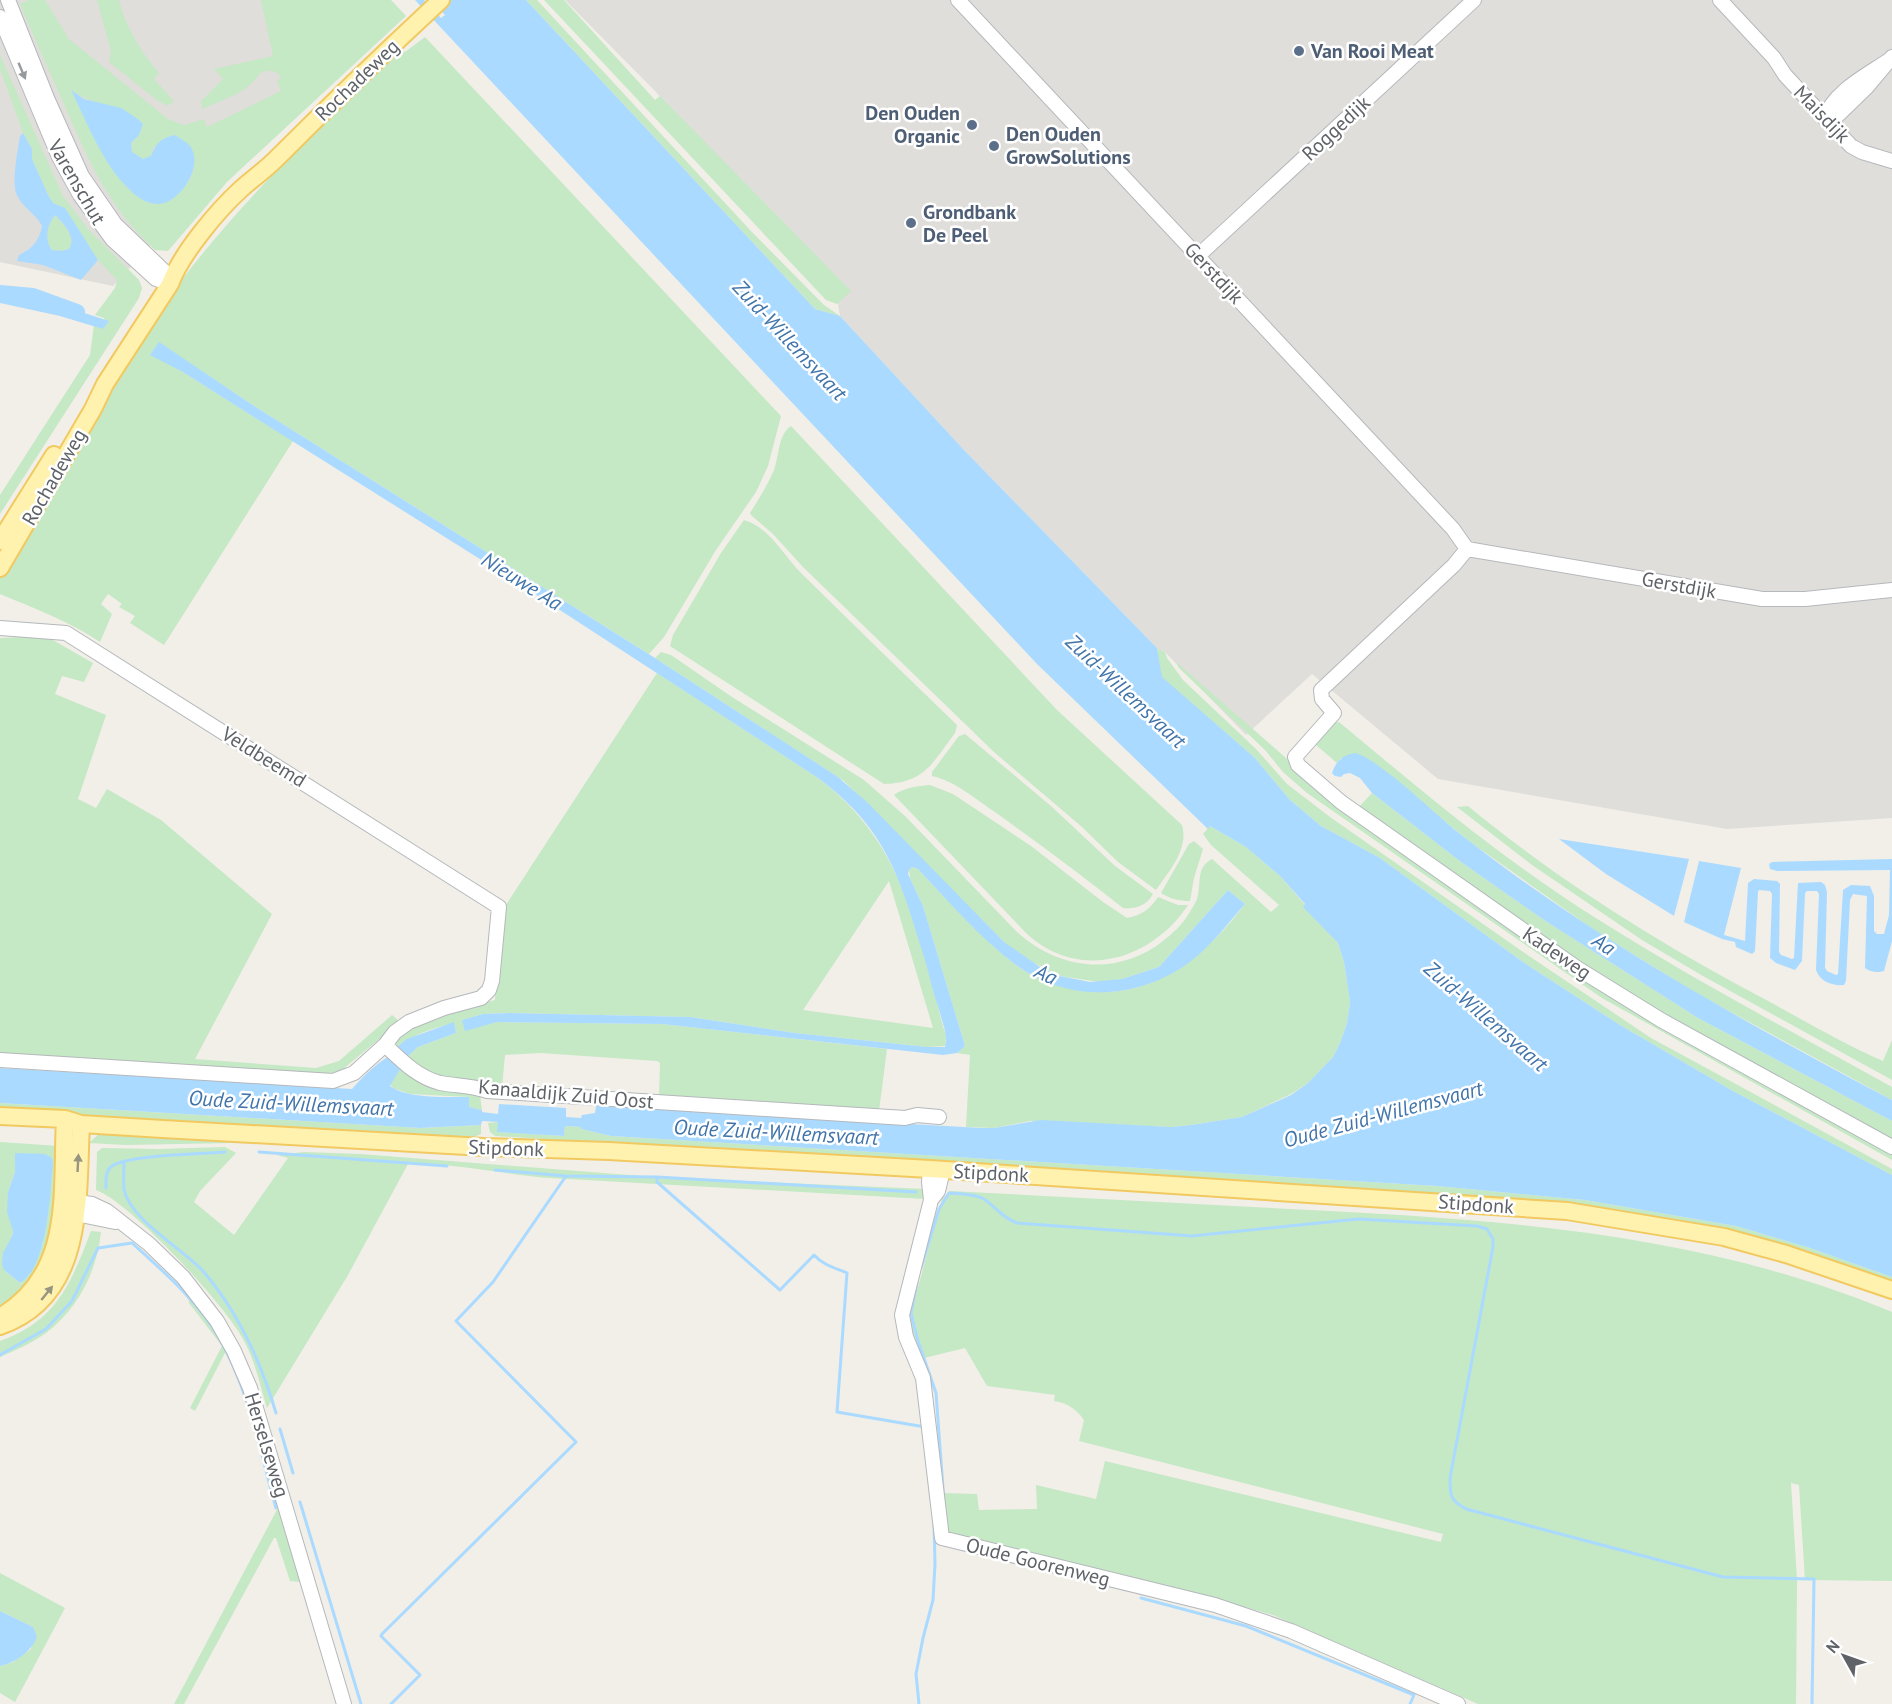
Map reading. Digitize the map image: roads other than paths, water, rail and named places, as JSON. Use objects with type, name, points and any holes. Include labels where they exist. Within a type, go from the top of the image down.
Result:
[{"type":"main road","name":"Rochadeweg","points":[[0,567],[93,409],[105,384],[170,284],[176,268],[205,229],[239,191],[273,162],[441,0]]},
{"type":"main road","name":"Rochadeweg","points":[[0,541],[85,405],[105,384]]},
{"type":"main road","name":"Stipdonk","points":[[0,1116],[70,1124],[484,1148],[609,1151],[936,1169],[1567,1211],[1724,1237],[1786,1254],[1892,1290]]},
{"type":"main road","name":"Stipdonk","points":[[0,1126],[70,1124]]},
{"type":"main road","points":[[0,1326],[16,1320],[33,1308],[52,1287],[68,1257],[72,1207],[70,1124]]},
{"type":"main road","points":[[0,1317],[23,1300],[44,1274],[72,1207]]},
{"type":"street","name":"Gerstdijk","points":[[958,0],[1453,529],[1467,549],[1762,600],[1805,599],[1892,590]]},
{"type":"street","name":"Roggedijk","points":[[1198,256],[1474,0]]},
{"type":"street","name":"Maisdijk","points":[[1720,0],[1774,58],[1785,75],[1830,115],[1851,146],[1862,152],[1886,158]]},
{"type":"street","name":"Varenschut","points":[[6,6],[82,176],[115,224],[164,271],[170,284]]},
{"type":"street","points":[[1830,115],[1858,81],[1890,59]]},
{"type":"street","name":"Kadeweg","points":[[1467,549],[1454,565],[1321,690],[1322,699],[1334,713],[1295,757],[1298,765],[1341,802],[1577,968],[1661,1020],[1892,1147]]},
{"type":"street","name":"Veldbeemd","points":[[0,619],[21,629]]},
{"type":"street","name":"Veldbeemd","points":[[0,628],[66,633],[499,907],[492,981],[489,990],[481,998],[444,1008],[409,1022],[395,1032],[393,1053]]},
{"type":"street","points":[[0,1060],[333,1081],[393,1053]]},
{"type":"street","name":"Kanaaldijk Zuid Oost","points":[[393,1053],[416,1073],[438,1082],[475,1086],[487,1091],[905,1118],[917,1115],[939,1117]]},
{"type":"street","name":"Oude Goorenweg","points":[[936,1169],[938,1191],[931,1200],[902,1315],[906,1337],[923,1378],[942,1538],[1215,1605],[1291,1631],[1458,1704]]},
{"type":"street","name":"Herselseweg","points":[[72,1207],[123,1224],[149,1244],[183,1277],[217,1321],[234,1351],[250,1388],[344,1704]]},
{"type":"water","points":[[415,0],[424,0],[441,18],[445,15],[431,0],[526,0],[815,309],[840,316],[965,451],[1157,648],[1162,677],[1255,758],[1289,799],[1321,826],[1380,858],[1523,962],[1620,1025],[1733,1091],[1892,1175],[1892,1277],[1807,1247],[1736,1226],[1585,1200],[1437,1186],[611,1136],[581,1129],[581,1127],[565,1126],[564,1136],[497,1132],[498,1122],[482,1121],[481,1125],[420,1128],[0,1103],[0,1068],[352,1089],[373,1068],[398,1051],[397,1047],[407,1039],[454,1022],[456,1033],[418,1047],[407,1057],[390,1086],[417,1095],[469,1097],[469,1107],[482,1110],[482,1112],[498,1114],[499,1104],[566,1108],[566,1117],[581,1118],[582,1115],[595,1113],[596,1106],[981,1128],[1041,1120],[1171,1127],[1242,1117],[1291,1095],[1308,1083],[1333,1057],[1340,1043],[1347,1023],[1350,1002],[1344,962],[1338,943],[1303,907],[1305,904],[1280,876],[1246,847],[1210,826],[1208,829],[1037,664]]},
{"type":"water","points":[[71,90],[84,99],[121,108],[143,124],[139,135],[131,143],[132,152],[143,159],[151,156],[160,142],[170,136],[175,135],[189,145],[194,154],[194,164],[192,173],[181,191],[165,203],[157,204],[144,200],[132,192],[109,165]]},
{"type":"water","points":[[23,133],[32,149],[32,159],[53,203],[65,208],[98,260],[81,280],[43,265],[17,261],[19,255],[35,244],[42,226],[16,192],[15,168],[20,136]],"holes":[[[55,215],[70,235],[69,249],[52,250],[48,242],[48,228]]]},
{"type":"water","points":[[0,292],[72,309],[109,321],[103,329],[60,316],[0,303]]},
{"type":"water","name":"Aa","points":[[159,342],[251,404],[655,658],[838,777],[869,804],[1004,942],[1040,967],[1060,976],[1090,982],[1122,979],[1159,967],[1228,890],[1245,904],[1206,948],[1171,974],[1150,984],[1127,990],[1081,991],[1037,978],[1016,965],[978,932],[918,869],[912,867],[908,874],[923,906],[965,1046],[957,1053],[943,1055],[662,1024],[497,1022],[465,1031],[462,1020],[483,1014],[511,1013],[690,1017],[795,1033],[927,1047],[945,1047],[946,1040],[925,960],[899,881],[876,838],[842,798],[818,778],[526,588],[181,371],[150,355]]},
{"type":"water","name":"Aa","points":[[1355,753],[1378,765],[1459,833],[1562,908],[1615,943],[1780,1040],[1892,1100],[1892,1121],[1698,1018],[1544,920],[1461,862],[1372,793],[1360,778],[1350,773],[1341,777],[1332,773],[1340,759]]},
{"type":"water","points":[[1559,839],[1689,859],[1674,916],[1606,874]]},
{"type":"water","points":[[1892,859],[1892,941],[1884,971],[1874,972],[1865,968],[1867,896],[1853,894],[1850,900],[1844,985],[1827,982],[1816,970],[1819,894],[1817,891],[1805,893],[1802,961],[1795,970],[1776,963],[1770,958],[1772,894],[1770,891],[1759,890],[1758,892],[1755,951],[1752,954],[1736,947],[1735,942],[1722,939],[1684,922],[1699,861],[1741,868],[1724,935],[1745,941],[1748,883],[1754,879],[1777,881],[1780,884],[1779,952],[1792,959],[1794,958],[1798,883],[1821,882],[1825,885],[1827,892],[1825,968],[1836,975],[1838,974],[1843,890],[1851,885],[1870,886],[1874,896],[1874,931],[1877,934],[1884,934],[1889,915],[1890,870],[1777,871],[1770,869],[1769,864],[1772,862]]},
{"type":"water","points":[[15,1153],[45,1154],[52,1158],[53,1163],[49,1209],[42,1246],[37,1262],[20,1283],[4,1270],[2,1264],[3,1253],[13,1231],[7,1212],[8,1192],[15,1172]]},
{"type":"water","points":[[0,1611],[33,1627],[37,1637],[22,1656],[0,1666]]},
{"type":"waterway","name":"Nieuwe Aa","points":[[0,293],[33,296],[77,312]]},
{"type":"waterway","points":[[106,1188],[108,1170],[121,1162],[149,1157],[225,1152]]},
{"type":"waterway","points":[[259,1152],[447,1166]]},
{"type":"waterway","points":[[124,1161],[124,1189],[128,1200],[146,1223],[194,1262],[216,1287],[238,1320],[256,1356],[276,1413]]},
{"type":"waterway","points":[[495,1170],[566,1176],[657,1177],[657,1182],[780,1290],[814,1255],[825,1264],[847,1273],[837,1412],[925,1427]]},
{"type":"waterway","points":[[391,1704],[420,1675],[381,1636],[382,1634],[576,1442],[456,1321],[493,1282],[566,1176]]},
{"type":"waterway","points":[[657,1177],[916,1192]]},
{"type":"waterway","points":[[921,1268],[939,1209],[949,1193],[982,1198],[1006,1218],[1017,1223],[1192,1236],[1358,1219],[1477,1226],[1487,1229],[1493,1239],[1493,1247],[1450,1478],[1454,1500],[1466,1509],[1723,1577],[1814,1579],[1812,1704]]},
{"type":"waterway","points":[[0,1355],[46,1329],[72,1301],[98,1248],[132,1243],[191,1299],[219,1338],[246,1399],[276,1508]]},
{"type":"waterway","points":[[917,1283],[911,1313],[936,1393],[944,1502]]},
{"type":"waterway","points":[[280,1429],[293,1473]]},
{"type":"waterway","points":[[300,1502],[361,1704]]},
{"type":"waterway","points":[[919,1704],[916,1674],[933,1600],[934,1523]]},
{"type":"waterway","points":[[1141,1598],[1246,1626],[1414,1695],[1410,1704]]},
{"type":"place","name":"Van Rooi Meat","points":[[1299,51]]},
{"type":"place","name":"Den Ouden Organic","points":[[972,125]]},
{"type":"place","name":"Den Ouden GrowSolutions","points":[[994,146]]},
{"type":"place","name":"Grondbank De Peel","points":[[911,223]]},
{"type":"water label","name":"Zuid-Willemsvaart","points":[[790,340]]},
{"type":"water label","name":"Zuid-Willemsvaart","points":[[1126,691]]},
{"type":"water label","name":"Zuid-Willemsvaart","points":[[1486,1016]]},
{"type":"water label","name":"Oude Zuid-Willemsvaart","points":[[291,1103]]},
{"type":"water label","name":"Oude Zuid-Willemsvaart","points":[[1383,1114]]},
{"type":"water label","name":"Oude Zuid-Willemsvaart","points":[[776,1132]]}]
